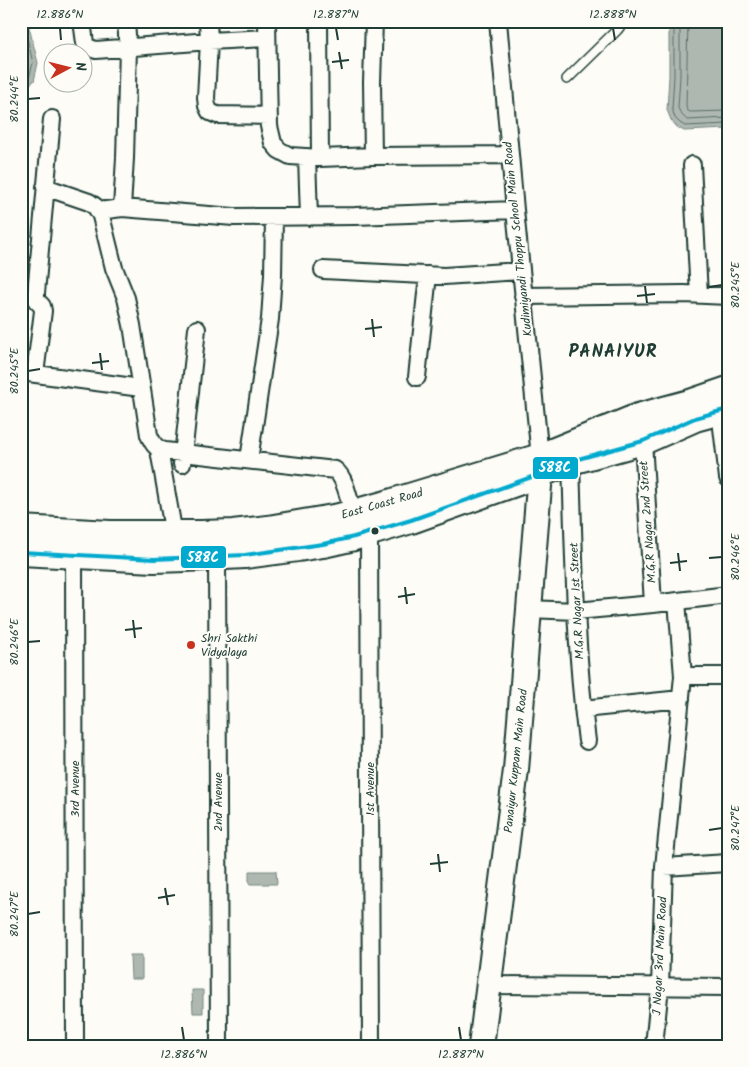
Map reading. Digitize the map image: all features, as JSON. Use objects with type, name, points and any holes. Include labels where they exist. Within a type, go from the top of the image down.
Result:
[{"type":"main road","name":"East Coast Road","points":[[540,466],[638,417],[690,403],[725,403]]},
{"type":"main road","name":"East Coast Road","points":[[21,530],[74,544],[154,559],[217,558],[298,548],[361,523],[540,466],[571,461],[643,441],[725,403]]},
{"type":"main road","name":"East Coast Road","points":[[21,552],[74,544],[174,535],[233,533],[312,522],[361,523]]},
{"type":"street","points":[[82,21],[85,43],[90,49],[96,50],[267,38]]},
{"type":"street","points":[[122,208],[128,48],[126,21]]},
{"type":"street","points":[[208,21],[209,41],[206,98],[210,112],[217,115],[269,116]]},
{"type":"street","points":[[267,21],[269,126],[273,143],[279,150],[290,156],[313,158],[509,155]]},
{"type":"street","points":[[309,217],[319,21]]},
{"type":"street","points":[[373,156],[372,82],[374,21]]},
{"type":"street","name":"Kudimiyandi Thoppu School Main Road","points":[[498,21],[509,155],[540,466]]},
{"type":"street","points":[[52,119],[36,297],[43,311],[28,373],[141,388]]},
{"type":"street","points":[[692,165],[699,295]]},
{"type":"street","points":[[45,187],[89,202],[99,211],[132,325],[149,435],[159,450],[183,459],[249,460],[270,318],[274,267],[274,217]]},
{"type":"street","points":[[99,211],[122,208],[234,217],[309,217],[515,210]]},
{"type":"street","points":[[323,270],[428,275],[478,275],[521,272]]},
{"type":"street","points":[[417,377],[428,275]]},
{"type":"street","points":[[524,296],[728,296]]},
{"type":"street","points":[[183,459],[197,329]]},
{"type":"street","points":[[725,403],[728,478]]},
{"type":"street","name":"M.G.R Nagar 2nd Street","points":[[643,441],[654,604]]},
{"type":"street","points":[[159,450],[174,535]]},
{"type":"street","name":"1st Avenue","points":[[249,460],[336,470],[343,480],[361,523],[371,1046]]},
{"type":"street","name":"M.G.R Nagar 1st Street","points":[[571,461],[576,611],[587,741]]},
{"type":"street","name":"Panaiyur Kuppam Main Road","points":[[481,1046],[516,770],[540,466]]},
{"type":"street","name":"3rd Avenue","points":[[74,544],[75,1046]]},
{"type":"street","name":"2nd Avenue","points":[[217,558],[219,1046]]},
{"type":"street","points":[[529,609],[576,611],[728,595]]},
{"type":"street","name":"J Nagar 3rd Main Road","points":[[654,1046],[660,986],[664,866],[683,676],[677,601]]},
{"type":"street","points":[[683,676],[728,676]]},
{"type":"street","points":[[583,709],[681,700]]},
{"type":"street","points":[[664,866],[728,863]]},
{"type":"street","points":[[488,985],[728,987]]},
{"type":"lane","points":[[567,79],[624,21]]},
{"type":"water","points":[[21,21],[28,23],[38,63],[34,81],[21,91]]},
{"type":"water","points":[[669,21],[728,21],[728,129],[684,131],[671,120],[667,110]]},
{"type":"water","points":[[249,871],[276,871],[277,884],[249,884]]},
{"type":"water","points":[[130,955],[142,955],[142,979],[131,979]]},
{"type":"water","points":[[192,990],[203,990],[203,1013],[193,1013]]},
{"type":"transit line","name":"588C","points":[[21,552],[154,559],[245,555],[323,544],[411,520],[571,461],[643,441],[695,418],[728,409]]},
{"type":"place","name":"Shri Sakthi Vidyalaya","points":[[191,645]]},
{"type":"district","name":"PANAIYUR","points":[[613,352]]}]
